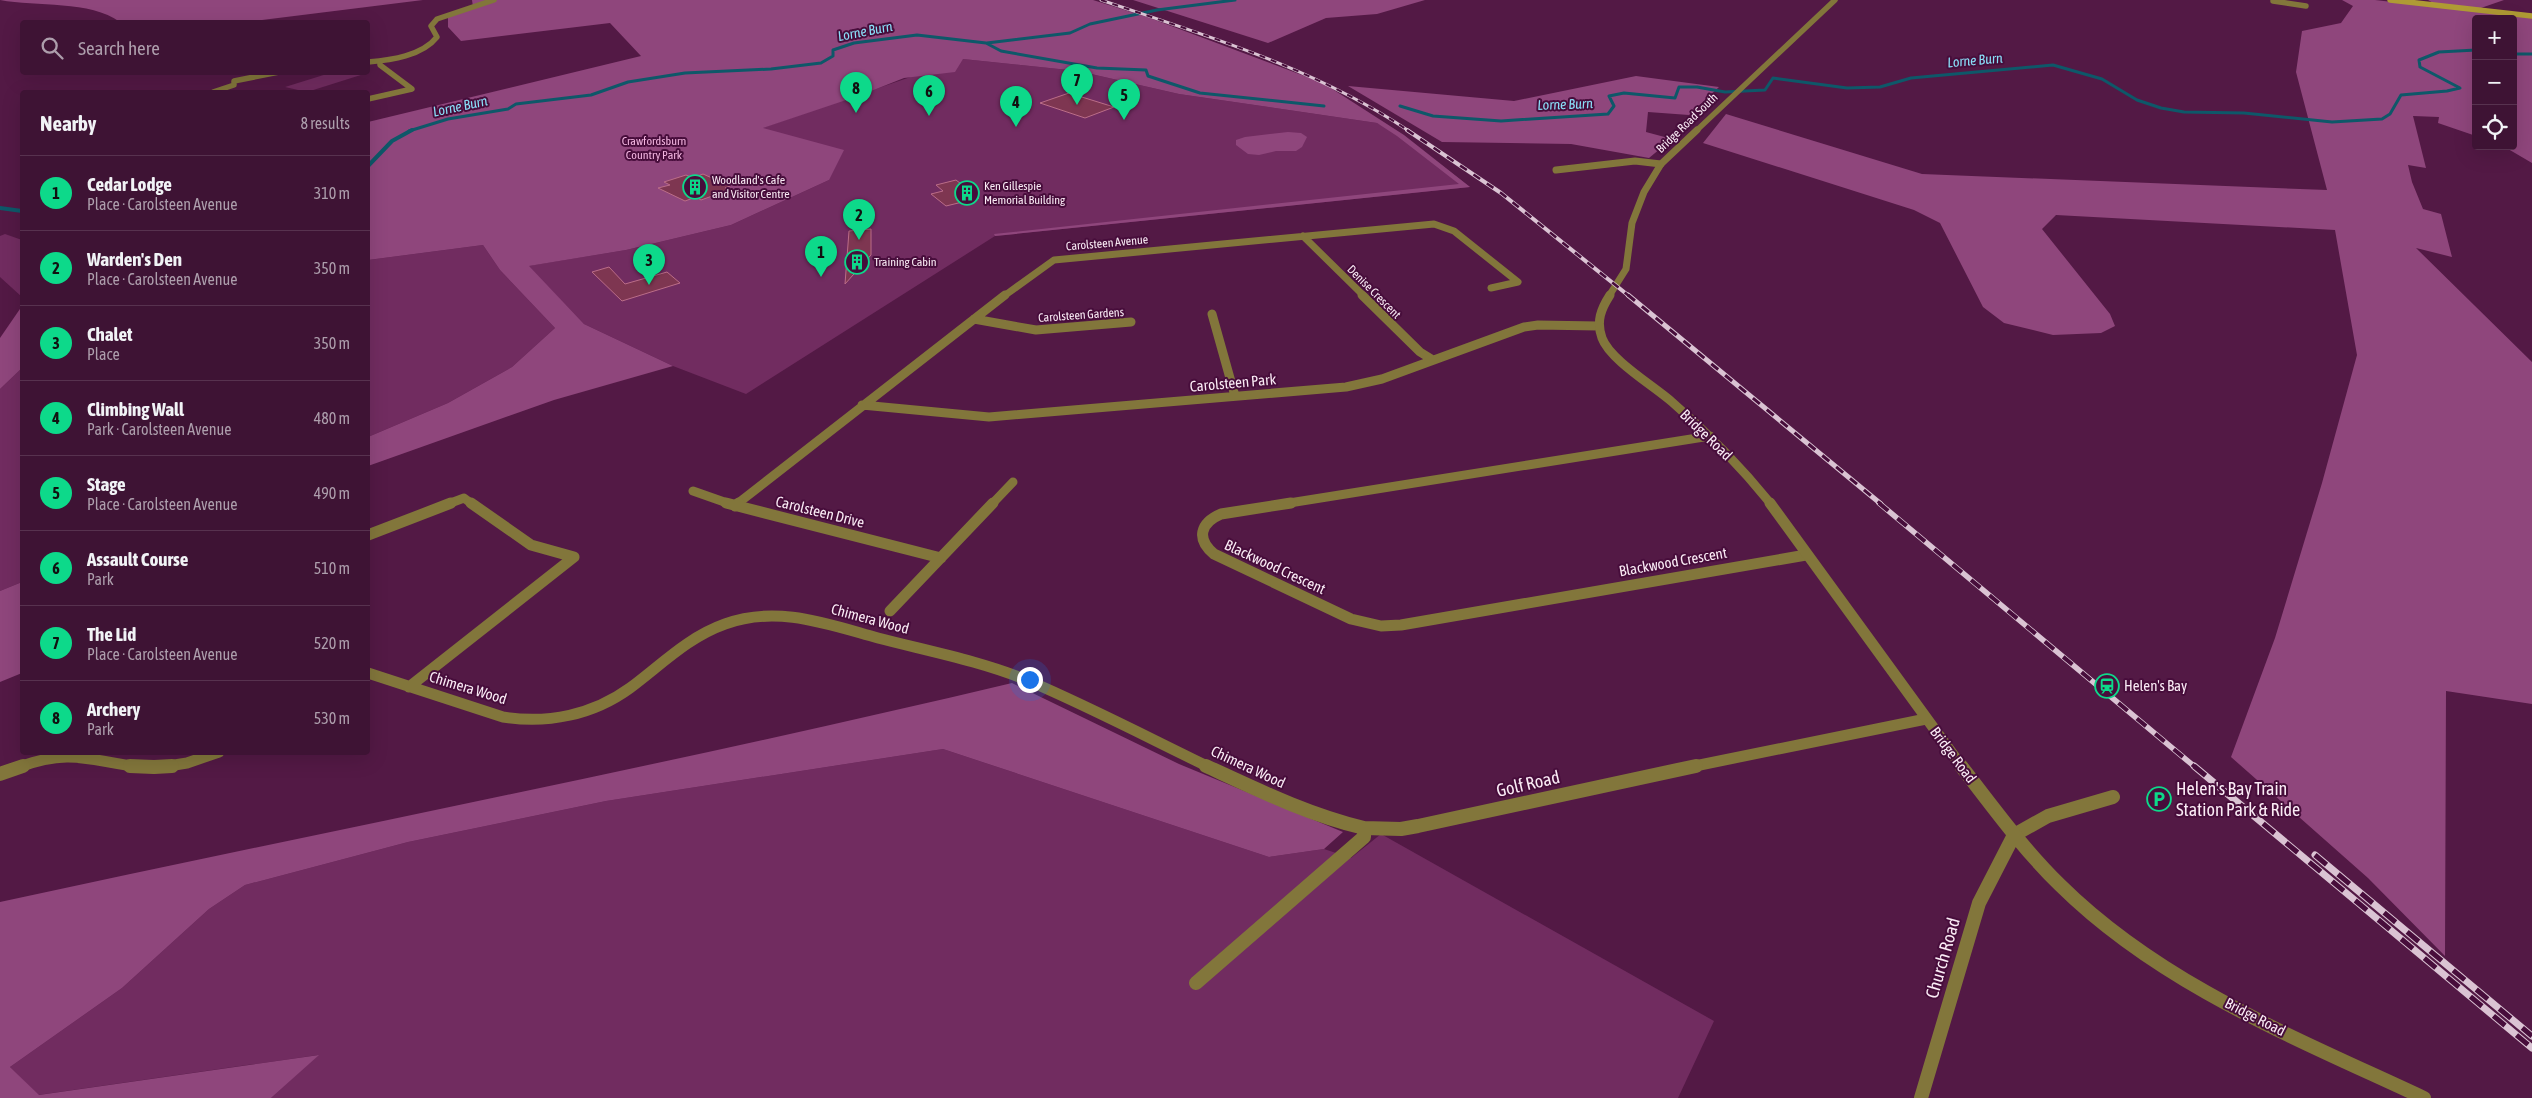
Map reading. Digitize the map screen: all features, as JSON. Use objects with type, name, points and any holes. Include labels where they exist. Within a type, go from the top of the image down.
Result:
[{"type":"main road","points":[[2390,0],[2532,16]]},
{"type":"street","points":[[370,62],[416,51],[435,41],[437,37],[431,26],[437,19],[494,0]]},
{"type":"street","name":"Bridge Road South","points":[[1598,326],[1600,311],[1626,269],[1632,224],[1644,192],[1661,164],[1835,0]]},
{"type":"street","points":[[2274,1],[2305,8],[2312,0]]},
{"type":"street","points":[[370,99],[412,89],[380,65],[380,61]]},
{"type":"street","points":[[219,90],[234,85],[234,81],[263,75]]},
{"type":"street","points":[[1556,170],[1635,161],[1661,164]]},
{"type":"street","name":"Carolsteen Avenue","points":[[735,506],[862,405],[1044,265],[1054,260],[1420,224],[1446,226],[1518,282],[1491,288]]},
{"type":"street","name":"Denise Crescent","points":[[1302,236],[1420,352],[1433,360]]},
{"type":"street","points":[[1212,314],[1235,396]]},
{"type":"street","name":"Carolsteen Gardens","points":[[974,319],[1036,330],[1131,322]]},
{"type":"street","name":"Carolsteen Park","points":[[862,405],[988,417],[1361,385],[1524,327],[1598,326]]},
{"type":"street","name":"Bridge Road","points":[[1598,326],[1602,339],[1614,355],[1710,436],[1743,470],[1772,506],[1926,719],[2014,835],[2081,904],[2139,950],[2230,1005],[2424,1098]]},
{"type":"street","name":"Blackwood Crescent","points":[[1710,436],[1221,514],[1205,523],[1202,529],[1201,540],[1208,550],[1214,554],[1351,619],[1381,626],[1411,623],[1806,554]]},
{"type":"street","points":[[890,612],[1013,482]]},
{"type":"street","name":"Carolsteen Drive","points":[[693,491],[735,506],[941,558]]},
{"type":"street","points":[[370,534],[464,498],[531,545],[574,557],[409,687]]},
{"type":"street","name":"Chimera Wood","points":[[370,674],[503,717],[517,720],[549,719],[584,711],[616,697],[686,645],[715,628],[765,615],[797,616],[986,666],[1028,681],[1264,793],[1333,821],[1364,828]]},
{"type":"street","name":"Golf Road","points":[[1364,828],[1401,829],[1418,826],[1846,733],[1926,719]]},
{"type":"street","points":[[0,774],[35,762],[68,756],[89,757],[148,768],[184,764],[210,755]]},
{"type":"street","points":[[2014,835],[2023,828],[2060,812],[2113,796]]},
{"type":"street","points":[[1196,983],[1364,838],[1364,828]]},
{"type":"street","name":"Church Road","points":[[1921,1098],[1978,903],[2014,835]]},
{"type":"shaded area","points":[[963,59],[1078,71],[1179,94],[1377,123],[1402,135],[1470,187],[995,236],[746,394],[673,366],[584,324],[528,266],[626,250],[731,225],[829,180],[762,128]]},
{"type":"shaded area","points":[[324,75],[361,75],[313,90],[298,90],[285,87]]},
{"type":"shaded area","points":[[5,234],[20,239],[20,295],[0,277],[0,236]]},
{"type":"shaded area","points":[[483,245],[500,270],[555,328],[512,367],[448,403],[370,436],[370,260]]},
{"type":"shaded area","points":[[20,370],[20,583],[0,591],[0,389]]},
{"type":"shaded area","points":[[943,749],[1269,857],[1324,849],[1351,858],[1381,834],[1714,1021],[1678,1098],[271,1098],[318,1055],[38,1095],[10,1067],[122,988],[209,909],[245,885],[408,842],[606,801]]},
{"type":"green space","points":[[0,0],[423,0],[261,20],[117,20],[94,10],[79,7]]},
{"type":"green space","name":"Crawfordsburn Country Park","points":[[472,0],[1093,0],[1150,18],[1323,83],[1404,135],[1470,187],[995,236],[994,234],[1459,184],[1397,136],[1377,123],[1179,94],[1078,71],[963,59],[955,72],[904,78],[861,95],[763,128],[844,150],[829,180],[731,225],[626,250],[529,266],[584,324],[673,366],[554,400],[370,465],[370,436],[448,403],[512,367],[555,328],[500,270],[483,245],[370,260],[370,122],[641,56],[610,23],[461,41],[448,27],[448,17],[473,7]]},
{"type":"green space","points":[[1133,0],[1425,0],[1377,14],[1326,18],[1268,43]]},
{"type":"green space","points":[[2342,0],[2375,0],[2506,15],[2472,15],[2472,135],[2438,123],[2439,117],[2413,116],[2426,168],[2408,165],[2412,182],[2423,209],[2441,214],[2452,257],[2416,248],[2532,362],[2532,704],[2446,691],[2445,956],[2368,878],[2231,757],[2275,638],[2322,483],[2357,355],[2335,230],[2056,215],[2042,229],[2110,314],[2115,326],[2101,333],[2053,335],[2004,323],[1983,307],[1940,223],[1914,210],[1703,143],[1726,114],[1922,174],[2327,190],[2296,72],[2302,31],[2341,23],[2353,6]]},
{"type":"green space","points":[[2428,0],[2504,0],[2478,9],[2435,4]]},
{"type":"green space","points":[[2517,16],[2532,18],[2532,163],[2510,150],[2517,150]]},
{"type":"green space","points":[[1636,76],[1719,87],[1689,115],[1648,112],[1646,132],[1672,139],[1649,158],[1571,144],[1442,142],[1348,86],[1514,101]]},
{"type":"green space","points":[[1288,132],[1301,133],[1307,137],[1302,147],[1296,151],[1276,151],[1259,155],[1248,154],[1236,145],[1236,140],[1245,137]]},
{"type":"green space","points":[[20,309],[20,370],[0,389],[0,338]]},
{"type":"green space","points":[[20,583],[20,674],[0,682],[0,591]]},
{"type":"green space","points":[[1012,683],[1179,764],[1343,832],[1324,849],[1269,857],[943,749],[606,801],[408,842],[245,885],[209,909],[122,988],[10,1067],[39,1095],[319,1055],[271,1098],[0,1098],[0,902],[760,741]]},
{"type":"building","points":[[1069,93],[1114,107],[1085,118],[1040,103]]},
{"type":"building","name":"Woodland's Cafe and Visitor Centre","points":[[703,174],[730,186],[725,188],[729,190],[701,200],[696,197],[685,201],[658,188],[670,185],[664,182],[686,175],[693,178]]},
{"type":"building","name":"Ken Gillespie Memorial Building","points":[[956,180],[979,198],[946,206],[931,194],[943,191],[936,185]]},
{"type":"building","points":[[871,229],[871,255],[845,284],[849,231]]},
{"type":"building","points":[[609,267],[625,284],[667,272],[680,283],[622,301],[592,272]]},
{"type":"waterway","points":[[987,43],[1070,33],[1090,24],[1157,10],[1235,0]]},
{"type":"waterway","name":"Lorne Burn","points":[[412,130],[448,119],[508,109],[516,104],[591,95],[628,82],[685,73],[771,69],[821,63],[833,56],[833,50],[854,43],[917,35],[986,43],[1001,51],[1097,68],[1146,70],[1148,76],[1200,93],[1324,106]]},
{"type":"waterway","name":"Lorne Burn","points":[[1400,106],[1433,116],[1501,121],[1608,114],[1614,106],[1609,96],[1624,93],[1675,98],[1679,87],[1697,87],[1725,92],[1765,90],[1773,78],[1847,88],[1880,87],[1911,78],[2053,65],[2102,79],[2137,100],[2161,108],[2184,112],[2244,113],[2332,122],[2382,119],[2390,114],[2401,95],[2460,88],[2420,67],[2419,60],[2439,52],[2472,50]]},
{"type":"waterway","name":"Lorne Burn","points":[[2517,54],[2532,54]]},
{"type":"waterway","name":"Lorne Burn","points":[[370,164],[392,141],[412,130]]},
{"type":"waterway","name":"Lorne Burn","points":[[0,208],[20,211]]},
{"type":"railway","points":[[1101,0],[1260,55],[1298,71],[1336,89],[1409,131]]},
{"type":"railway","points":[[1407,130],[1501,193],[1629,296]]},
{"type":"railway","points":[[1628,295],[1881,504]]},
{"type":"railway","points":[[1879,503],[2195,767]]},
{"type":"railway","points":[[2194,766],[2532,1048]]},
{"type":"railway","points":[[2315,855],[2532,1036]]},
{"type":"place","name":"The Lid","points":[[1077,105]]},
{"type":"place","name":"Archery","points":[[856,113]]},
{"type":"place","name":"Assault Course","points":[[929,116]]},
{"type":"place","name":"Stage","points":[[1124,120]]},
{"type":"place","name":"Climbing Wall","points":[[1016,127]]},
{"type":"place","name":"Woodland's Cafe and Visitor Centre","points":[[695,187]]},
{"type":"place","name":"Ken Gillespie Memorial Building","points":[[967,193]]},
{"type":"place","name":"Warden's Den","points":[[859,240]]},
{"type":"place","name":"Training Cabin","points":[[857,262]]},
{"type":"place","name":"Cedar Lodge","points":[[821,277]]},
{"type":"place","name":"Chalet","points":[[649,285]]},
{"type":"place","name":"Helen's Bay","points":[[2107,686]]},
{"type":"place","name":"Helen's Bay Train Station Park & Ride","points":[[2159,799]]}]
